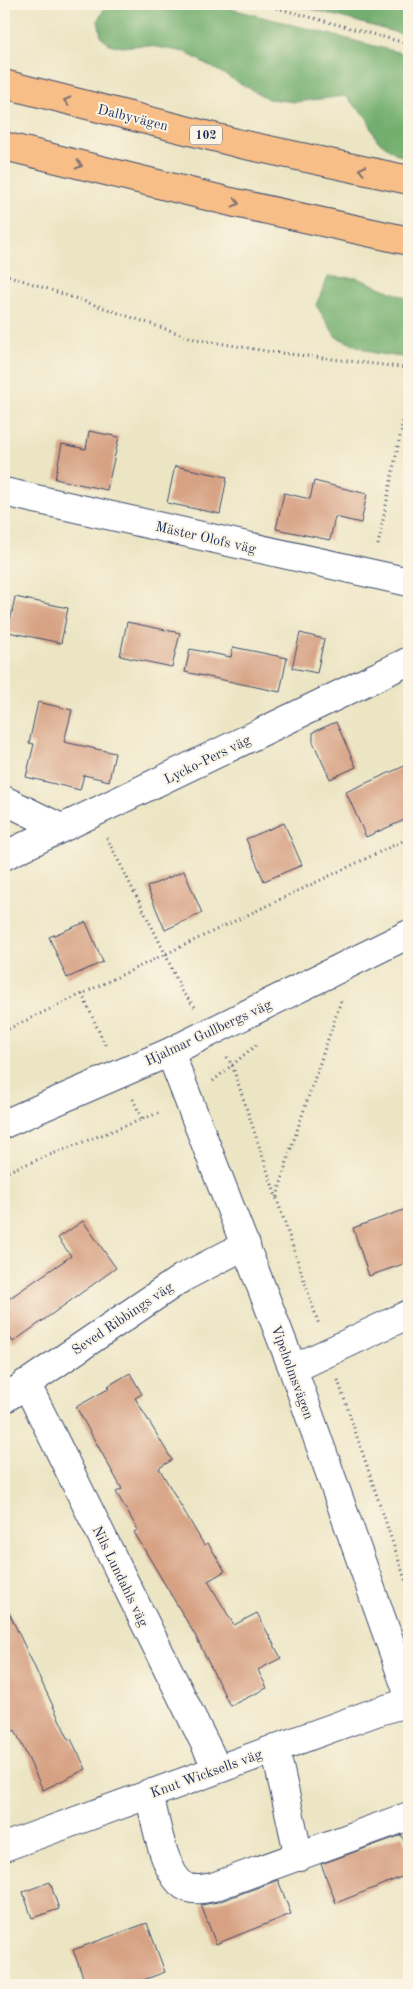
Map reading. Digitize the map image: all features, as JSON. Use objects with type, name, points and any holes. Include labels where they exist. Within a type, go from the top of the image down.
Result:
[{"type":"main road","name":"Dalbyvägen","points":[[4,84],[241,144],[409,180]]},
{"type":"main road","points":[[4,146],[231,202],[409,241]]},
{"type":"street","name":"Mäster Olofs väg","points":[[4,492],[409,582]]},
{"type":"street","name":"Lycko-Pers väg","points":[[4,856],[409,661]]},
{"type":"street","points":[[4,800],[61,828]]},
{"type":"street","name":"Hjalmar Gullbergs väg","points":[[4,1124],[170,1052],[409,934]]},
{"type":"street","name":"Vipeholmsvägen","points":[[170,1052],[293,1369],[409,1696]]},
{"type":"street","name":"Seved Ribbings väg","points":[[4,1399],[182,1278],[246,1245]]},
{"type":"street","points":[[293,1369],[409,1314]]},
{"type":"street","name":"Nils Lundahls väg","points":[[26,1383],[217,1768]]},
{"type":"street","name":"Knut Wicksells väg","points":[[4,1847],[217,1768],[409,1702]]},
{"type":"street","points":[[275,1748],[299,1857]]},
{"type":"street","points":[[149,1793],[171,1871],[175,1878],[186,1887],[202,1889],[214,1887],[409,1816]]},
{"type":"path","points":[[262,4],[409,44]]},
{"type":"path","points":[[4,274],[195,339],[264,350],[409,368]]},
{"type":"path","points":[[373,574],[409,391]]},
{"type":"path","points":[[95,813],[165,953],[182,992],[196,1008]]},
{"type":"path","points":[[4,1032],[165,953],[409,838]]},
{"type":"path","points":[[82,994],[106,1049]]},
{"type":"path","points":[[276,1198],[290,1151],[342,1000]]},
{"type":"path","points":[[4,1174],[189,1101],[261,1041]]},
{"type":"green space","points":[[107,4],[213,4],[409,55],[409,157],[398,155],[377,140],[367,118],[345,96],[296,102],[268,99],[185,52],[144,45],[122,47],[109,44],[101,37],[98,20]]},
{"type":"green space","points":[[293,4],[397,4],[409,7],[409,36]]},
{"type":"green space","points":[[328,277],[357,278],[409,299],[409,358],[374,353],[336,337],[316,305]]},
{"type":"building","points":[[89,431],[119,437],[107,490],[55,479],[62,444],[86,449]]},
{"type":"building","points":[[175,466],[227,477],[220,514],[167,503]]},
{"type":"building","points":[[314,481],[367,494],[361,523],[335,517],[330,540],[276,529],[284,493],[310,499]]},
{"type":"building","points":[[15,597],[68,608],[61,643],[8,632]]},
{"type":"building","points":[[127,622],[180,633],[172,667],[120,656]]},
{"type":"building","points":[[300,633],[324,639],[317,673],[292,668]]},
{"type":"building","points":[[233,647],[287,658],[280,692],[185,672],[190,649],[231,657]]},
{"type":"building","points":[[38,702],[72,710],[64,742],[115,753],[109,781],[84,775],[80,790],[26,777],[34,744],[29,743]]},
{"type":"building","points":[[336,722],[356,767],[330,779],[313,742],[313,732]]},
{"type":"building","points":[[409,764],[409,818],[366,837],[346,792]]},
{"type":"building","points":[[284,823],[302,865],[264,881],[246,839]]},
{"type":"building","points":[[184,871],[202,913],[165,930],[147,887]]},
{"type":"building","points":[[86,922],[103,962],[67,978],[49,937]]},
{"type":"building","points":[[409,1208],[409,1262],[369,1276],[353,1228]]},
{"type":"building","points":[[83,1221],[116,1268],[13,1342],[4,1328],[4,1302],[71,1256],[58,1238]]},
{"type":"building","points":[[130,1373],[142,1394],[135,1398],[172,1460],[159,1468],[204,1545],[208,1543],[225,1571],[208,1581],[234,1625],[257,1613],[281,1658],[258,1670],[267,1688],[230,1706],[195,1635],[134,1532],[138,1530],[116,1492],[122,1489],[76,1407],[110,1388],[108,1386]]},
{"type":"building","points":[[4,1602],[69,1740],[71,1739],[86,1769],[43,1790],[15,1730],[12,1732],[4,1714]]},
{"type":"building","points":[[402,1835],[409,1855],[409,1874],[336,1903],[321,1864]]},
{"type":"building","points":[[278,1880],[291,1914],[216,1944],[201,1905],[218,1902]]},
{"type":"building","points":[[50,1882],[59,1909],[32,1918],[23,1892]]},
{"type":"building","points":[[147,1923],[165,1972],[130,1985],[86,1985],[73,1950]]}]
